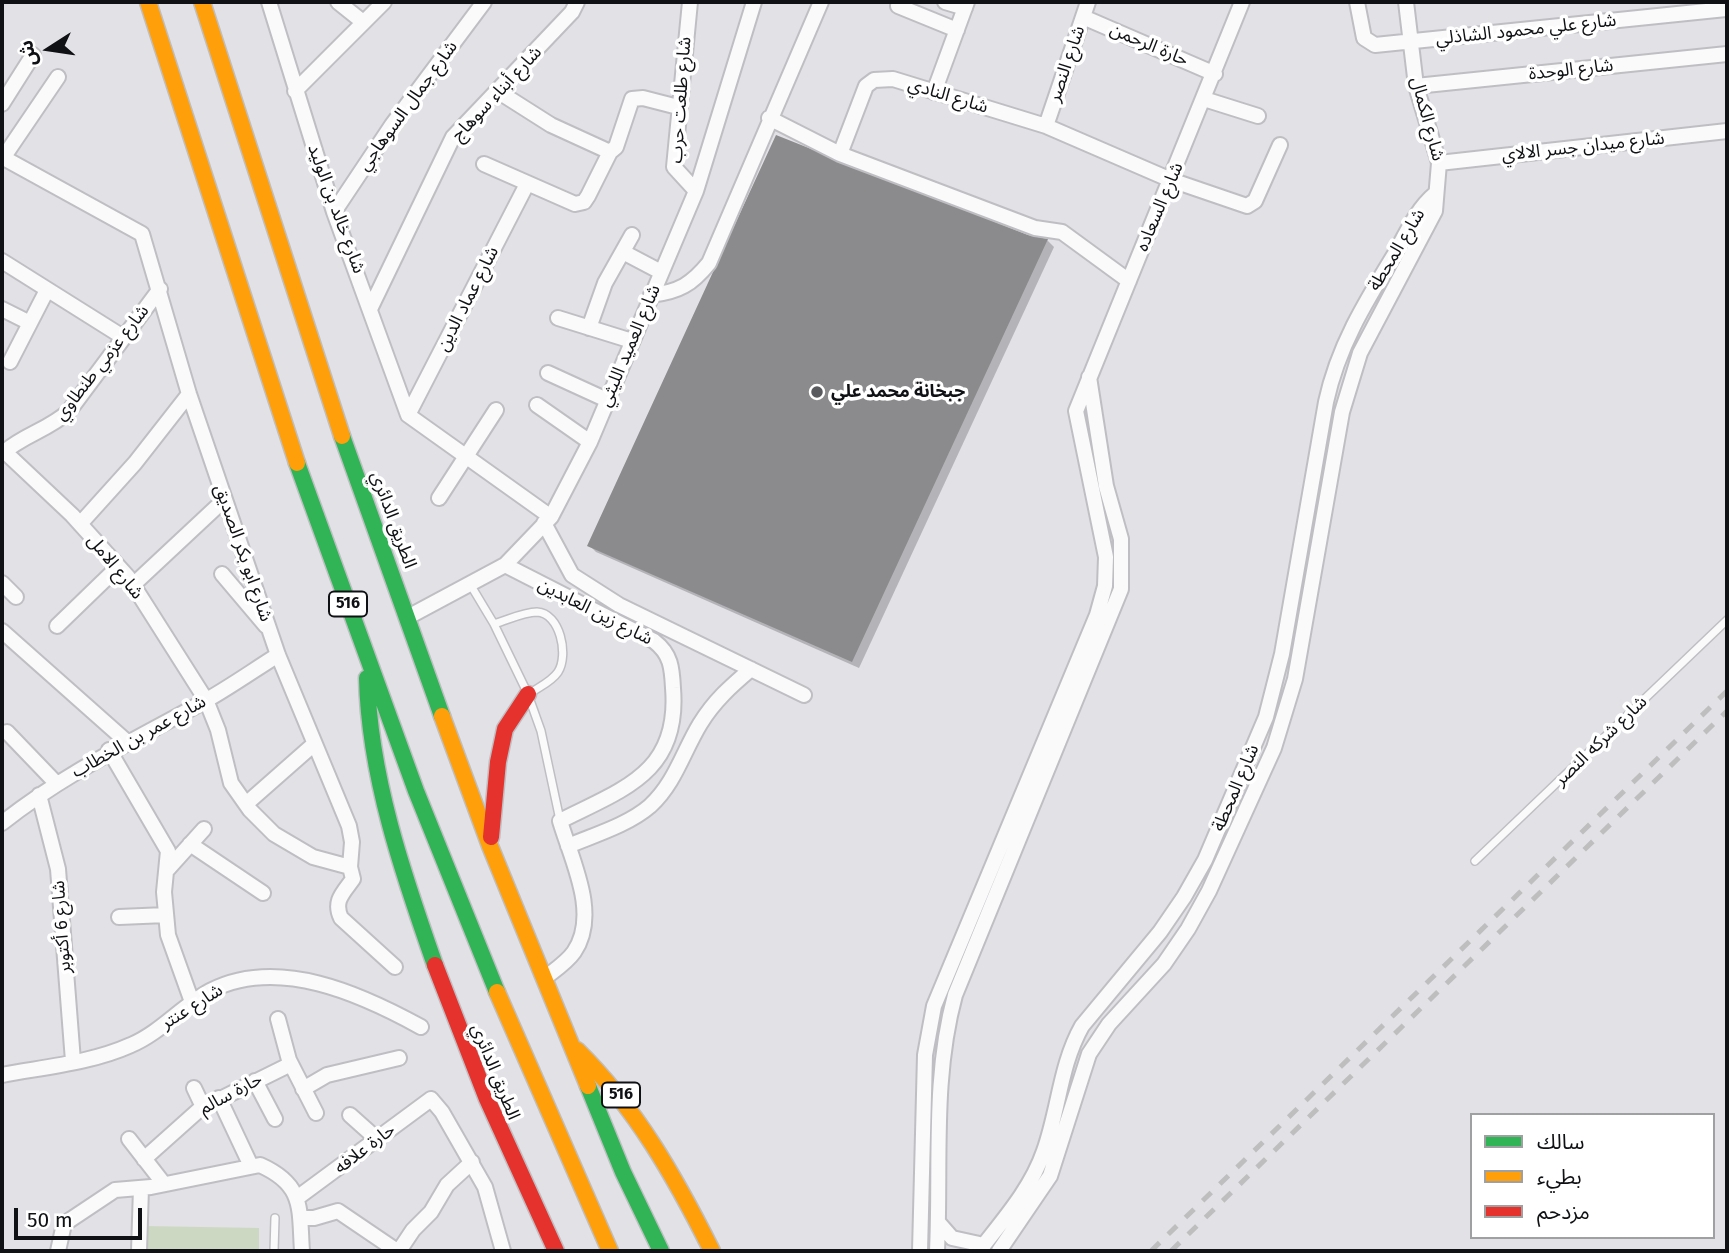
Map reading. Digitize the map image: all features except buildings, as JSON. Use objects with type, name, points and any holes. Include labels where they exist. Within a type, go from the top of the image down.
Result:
[{"type":"highway","name":"الطريق الدائري","points":[[148,2],[230,269],[408,775],[529,1071],[610,1251]]},
{"type":"highway","name":"الطريق الدائري","points":[[202,2],[313,355],[490,846],[623,1172],[661,1251]]},
{"type":"highway","name":"الطريق الدائري","points":[[367,658],[367,713],[390,818],[419,921],[466,1054],[556,1251]]},
{"type":"highway","points":[[490,846],[495,785],[506,729],[528,694]]},
{"type":"highway","name":"الطريق الدائري","points":[[571,1045],[602,1072],[623,1098],[661,1155],[712,1251]]},
{"type":"street","name":"شارع خالد بن الوليد","points":[[269,2],[334,212],[371,307],[408,415]]},
{"type":"street","points":[[338,2],[363,22]]},
{"type":"street","points":[[295,91],[384,2]]},
{"type":"street","name":"شارع جمال السوهاجي","points":[[334,212],[392,125],[485,2]]},
{"type":"street","name":"شارع أبناء سوهاج","points":[[371,307],[453,137],[499,92],[572,12],[577,2]]},
{"type":"street","name":"شارع طلعت حرب","points":[[690,2],[674,167],[696,191]]},
{"type":"street","name":"شارع العميد الليثي","points":[[408,617],[505,565],[547,520],[590,442],[696,191],[754,2]]},
{"type":"street","points":[[652,295],[675,293],[695,281],[709,263],[821,2]]},
{"type":"street","points":[[934,92],[966,5],[945,2]]},
{"type":"street","name":"شارع النصر","points":[[1046,127],[1088,2]]},
{"type":"street","name":"شارع السعاده","points":[[1099,487],[1076,411],[1242,2]]},
{"type":"street","name":"شارع علي محمود الشاذلي","points":[[1357,2],[1364,38],[1369,43],[1410,42],[1726,9]]},
{"type":"street","name":"شارع الكمال","points":[[1406,2],[1416,86],[1439,163],[1440,174],[1435,194]]},
{"type":"street","points":[[898,6],[957,30]]},
{"type":"street","name":"حارة الرحمن","points":[[1083,17],[1215,74]]},
{"type":"street","name":"شارع الوحدة","points":[[1416,86],[1727,54]]},
{"type":"street","points":[[2,104],[33,55]]},
{"type":"street","points":[[3,158],[58,77]]},
{"type":"street","name":"شارع النادي","points":[[840,154],[861,94],[874,80],[893,79],[1046,127],[1171,180],[1251,205],[1280,145]]},
{"type":"street","points":[[499,92],[551,125],[610,152]]},
{"type":"street","points":[[484,164],[567,202],[584,202],[610,152],[616,147],[632,99],[643,98],[678,107]]},
{"type":"street","points":[[1204,99],[1258,116]]},
{"type":"street","points":[[769,118],[840,154],[1035,228],[1062,233],[1129,281]]},
{"type":"street","name":"شارع ميدان جسر الالاي","points":[[1439,163],[1727,131]]},
{"type":"street","name":"شارع ابو بكر الصديق","points":[[3,158],[142,234],[189,394],[278,655],[313,745],[349,826],[353,880],[337,901],[336,908],[341,918],[395,967]]},
{"type":"street","name":"شارع عماد الدين","points":[[408,415],[527,184]]},
{"type":"street","name":"شارع المحطة","points":[[981,1248],[1017,1202],[1036,1170],[1049,1135],[1073,1043],[1082,1026],[1160,932],[1205,860],[1266,717],[1278,675],[1325,402],[1336,361],[1353,322],[1419,212],[1435,194]]},
{"type":"street","name":"شارع المحطة","points":[[999,1251],[1050,1175],[1089,1055],[1109,1024],[1164,964],[1188,929],[1209,891],[1274,748],[1296,679],[1346,392],[1369,335],[1433,219],[1435,194]]},
{"type":"street","points":[[589,328],[605,283],[632,235]]},
{"type":"street","points":[[623,252],[661,272]]},
{"type":"street","points":[[2,261],[123,337]]},
{"type":"street","name":"شارع عزمي طنطاوي","points":[[3,452],[20,439],[54,425],[69,411],[160,289]]},
{"type":"street","points":[[10,362],[50,292]]},
{"type":"street","points":[[3,312],[30,323]]},
{"type":"street","points":[[558,318],[632,341]]},
{"type":"street","points":[[548,373],[607,400]]},
{"type":"street","points":[[920,1251],[925,1055],[934,1006],[1101,601],[1106,557],[1088,377]]},
{"type":"street","points":[[80,524],[135,463],[189,394]]},
{"type":"street","points":[[537,405],[590,442]]},
{"type":"street","points":[[439,498],[496,410]]},
{"type":"street","name":"شارع زين العابدين","points":[[408,415],[466,456],[547,520],[572,575],[619,605],[804,695]]},
{"type":"street","name":"شارع الامل","points":[[3,452],[80,524],[133,585],[205,700],[218,730],[231,783],[246,804],[274,834],[313,857],[350,867]]},
{"type":"street","points":[[937,1251],[940,1080],[944,1042],[955,995],[1121,589],[1123,556],[1099,487]]},
{"type":"street","points":[[133,585],[224,500]]},
{"type":"street","name":"شارع زين العابدين","points":[[505,565],[654,641],[665,651],[671,665],[674,719],[665,746],[638,782],[560,821]]},
{"type":"street","points":[[57,626],[118,567]]},
{"type":"street","points":[[222,574],[260,622],[269,628]]},
{"type":"street","points":[[2,583],[16,597]]},
{"type":"street","points":[[3,634],[126,741]]},
{"type":"street","name":"شارع عمر بن الخطاب","points":[[2,822],[39,794],[109,751],[205,700],[278,655]]},
{"type":"street","points":[[568,846],[629,819],[649,807],[679,768],[697,729],[714,701],[751,669]]},
{"type":"street","points":[[674,719],[697,729]]},
{"type":"street","points":[[7,732],[57,783]]},
{"type":"street","points":[[246,804],[313,745]]},
{"type":"street","points":[[109,751],[168,851],[168,935],[192,1002]]},
{"type":"street","name":"شارع 6 أكتوبر","points":[[39,794],[58,869],[73,1061]]},
{"type":"street","points":[[545,977],[575,950],[582,927],[584,900],[560,821]]},
{"type":"street","points":[[167,869],[204,829]]},
{"type":"street","points":[[190,844],[263,893]]},
{"type":"street","points":[[119,917],[166,915]]},
{"type":"street","name":"شارع عنتر","points":[[2,1075],[73,1061],[133,1045],[211,990],[238,982],[290,979],[325,984],[421,1027]]},
{"type":"street","points":[[278,1019],[291,1064],[316,1113]]},
{"type":"street","points":[[303,1089],[327,1075],[399,1058]]},
{"type":"street","name":"حارة سالم","points":[[144,1158],[203,1107],[291,1064]]},
{"type":"street","points":[[2,1069],[2,1075]]},
{"type":"street","points":[[255,1081],[275,1119]]},
{"type":"street","points":[[194,1088],[203,1107]]},
{"type":"street","points":[[219,1098],[251,1166]]},
{"type":"street","name":"حارة علافه","points":[[298,1198],[431,1099],[472,1162]]},
{"type":"street","points":[[351,1115],[378,1140]]},
{"type":"street","points":[[129,1139],[164,1184]]},
{"type":"street","points":[[302,1218],[314,1219],[338,1211],[398,1251],[413,1230],[431,1212],[447,1185],[472,1162],[485,1187],[503,1251]]},
{"type":"street","points":[[58,1251],[64,1224],[115,1191],[260,1165],[277,1172],[288,1181],[298,1198],[302,1218],[302,1251]]},
{"type":"street","points":[[139,1251],[141,1188]]},
{"type":"street","points":[[938,1222],[952,1238],[981,1248]]},
{"type":"lane","points":[[470,584],[494,624],[528,694],[541,731],[560,821]]},
{"type":"lane","points":[[494,624],[538,612],[555,622],[563,662],[549,681],[528,694]]},
{"type":"lane","name":"شارع شركه النصر","points":[[1475,861],[1727,620]]},
{"type":"lane","points":[[274,1251],[275,1218]]},
{"type":"green space","points":[[143,1226],[259,1228],[259,1251],[143,1251]]},
{"type":"railway","points":[[1151,1251],[1727,691]]},
{"type":"railway","points":[[1171,1251],[1727,711]]},
{"type":"traffic: fast","points":[[342,436],[442,716]]},
{"type":"traffic: fast","points":[[297,463],[416,791],[497,992]]},
{"type":"traffic: fast","points":[[367,678],[369,714],[381,787],[400,860],[435,965]]},
{"type":"traffic: fast","points":[[588,1086],[623,1172],[661,1251]]},
{"type":"traffic: slow","points":[[148,2],[297,463]]},
{"type":"traffic: slow","points":[[202,2],[342,436]]},
{"type":"traffic: slow","points":[[442,716],[490,846],[588,1086]]},
{"type":"traffic: slow","points":[[497,992],[610,1251]]},
{"type":"traffic: slow","points":[[577,1050],[618,1095],[653,1144],[712,1251]]},
{"type":"traffic: jam","points":[[491,837],[498,762],[505,729],[528,694]]},
{"type":"traffic: jam","points":[[435,965],[487,1099],[556,1251]]},
{"type":"place","name":"جبخانة محمد علي","points":[[817,392]]}]
